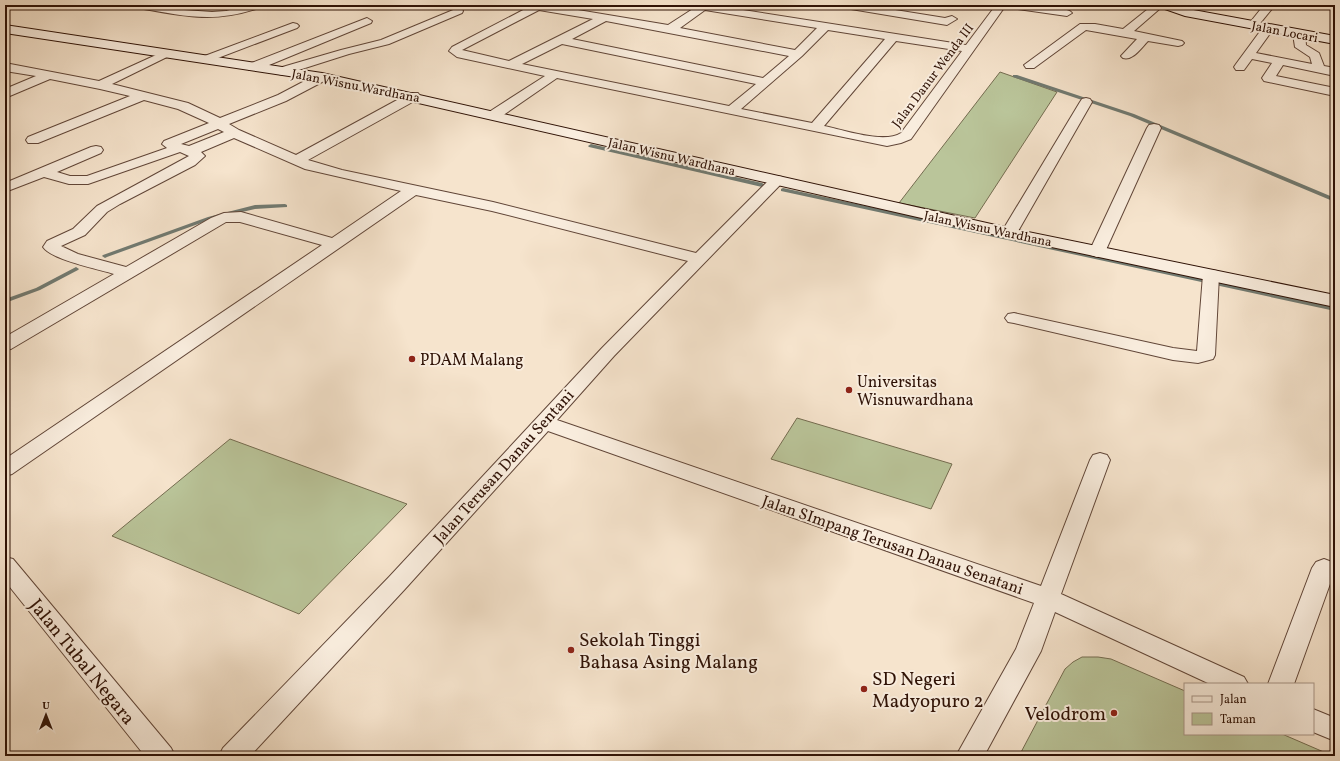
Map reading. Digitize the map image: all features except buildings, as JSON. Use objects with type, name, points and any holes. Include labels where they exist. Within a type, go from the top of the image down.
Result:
[{"type":"street","points":[[138,5],[161,6],[177,13],[201,16],[226,15],[258,5]]},
{"type":"street","points":[[845,5],[947,22],[952,19]]},
{"type":"street","name":"Jalan Danur Wenda III","points":[[816,127],[879,141],[899,141],[906,136],[1001,5]]},
{"type":"street","points":[[1011,5],[1067,13]]},
{"type":"street","points":[[1125,33],[1159,5]]},
{"type":"street","name":"Jalan Locari","points":[[1166,5],[1185,12],[1335,40]]},
{"type":"street","points":[[1253,25],[1270,5]]},
{"type":"street","points":[[798,54],[670,29],[533,6],[456,49],[456,53],[461,55],[816,127],[893,37]]},
{"type":"street","points":[[670,29],[705,6],[969,49]]},
{"type":"street","points":[[284,71],[345,52],[385,42],[458,11]]},
{"type":"street","points":[[511,65],[604,18]]},
{"type":"street","points":[[253,67],[367,21]]},
{"type":"street","points":[[206,59],[293,26]]},
{"type":"street","points":[[732,110],[798,54],[826,26]]},
{"type":"street","points":[[1030,65],[1084,26],[1178,43]]},
{"type":"street","points":[[1240,66],[1268,28]]},
{"type":"street","name":"Jalan Wisnu Wardhana","points":[[5,29],[322,77],[414,96],[1097,252],[1211,280],[1335,301]]},
{"type":"street","points":[[1299,34],[1302,47],[1315,55],[1318,69]]},
{"type":"street","points":[[1127,56],[1145,37]]},
{"type":"street","points":[[561,40],[765,82]]},
{"type":"street","points":[[101,85],[167,53]]},
{"type":"street","points":[[1249,55],[1335,72]]},
{"type":"street","points":[[1280,61],[1269,78],[1335,92]]},
{"type":"street","points":[[5,67],[101,85],[183,106],[214,120],[234,133],[310,166],[414,189],[700,259]]},
{"type":"street","points":[[494,115],[556,74]]},
{"type":"street","points":[[5,94],[49,75]]},
{"type":"street","points":[[128,273],[72,257],[52,248],[51,246],[84,228],[87,223],[102,209],[115,201],[196,159],[197,155],[169,144],[282,98],[322,77]]},
{"type":"street","points":[[33,140],[142,96]]},
{"type":"street","points":[[297,160],[414,96]]},
{"type":"street","points":[[1009,233],[1086,102]]},
{"type":"street","points":[[1097,252],[1154,128]]},
{"type":"street","points":[[43,172],[69,180],[88,180],[234,133]]},
{"type":"street","points":[[5,188],[96,150]]},
{"type":"street","name":"Jalan Terusan Danau Sentani","points":[[233,756],[354,626],[397,583],[608,352],[777,180]]},
{"type":"street","points":[[5,469],[414,189]]},
{"type":"street","points":[[5,345],[216,221],[224,218],[241,217],[333,243]]},
{"type":"street","points":[[1014,318],[1173,354],[1198,357],[1206,355],[1211,280]]},
{"type":"street","name":"Jalan SImpang Terusan Danau Senatani","points":[[543,422],[1048,598],[1233,683]]},
{"type":"street","points":[[970,756],[1028,650],[1100,460]]},
{"type":"street","name":"Jalan Tubal Negara","points":[[5,565],[161,756]]},
{"type":"street","points":[[1281,683],[1324,568]]},
{"type":"street","points":[[1314,720],[1335,730]]},
{"type":"green space","points":[[1000,72],[1057,92],[975,218],[899,203]]},
{"type":"green space","points":[[797,418],[952,464],[931,509],[771,459]]},
{"type":"green space","points":[[230,439],[407,504],[299,614],[112,536]]},
{"type":"green space","name":"Velodrom","points":[[1082,657],[1111,659],[1184,691],[1184,735],[1284,735],[1333,756],[1019,756],[1065,669]]},
{"type":"waterway","points":[[1015,76],[1132,115],[1335,200]]},
{"type":"waterway","points":[[591,146],[762,185]]},
{"type":"waterway","points":[[783,190],[1335,309]]},
{"type":"waterway","points":[[105,256],[210,218],[255,207],[285,206]]},
{"type":"waterway","points":[[5,301],[38,289],[76,269]]},
{"type":"place","name":"PDAM Malang","points":[[412,359]]},
{"type":"place","name":"Universitas Wisnuwardhana","points":[[849,390]]},
{"type":"place","name":"Sekolah Tinggi Bahasa Asing Malang","points":[[571,650]]},
{"type":"place","name":"SD Negeri Madyopuro 2","points":[[864,689]]},
{"type":"place","name":"Velodrom","points":[[1114,713]]}]
